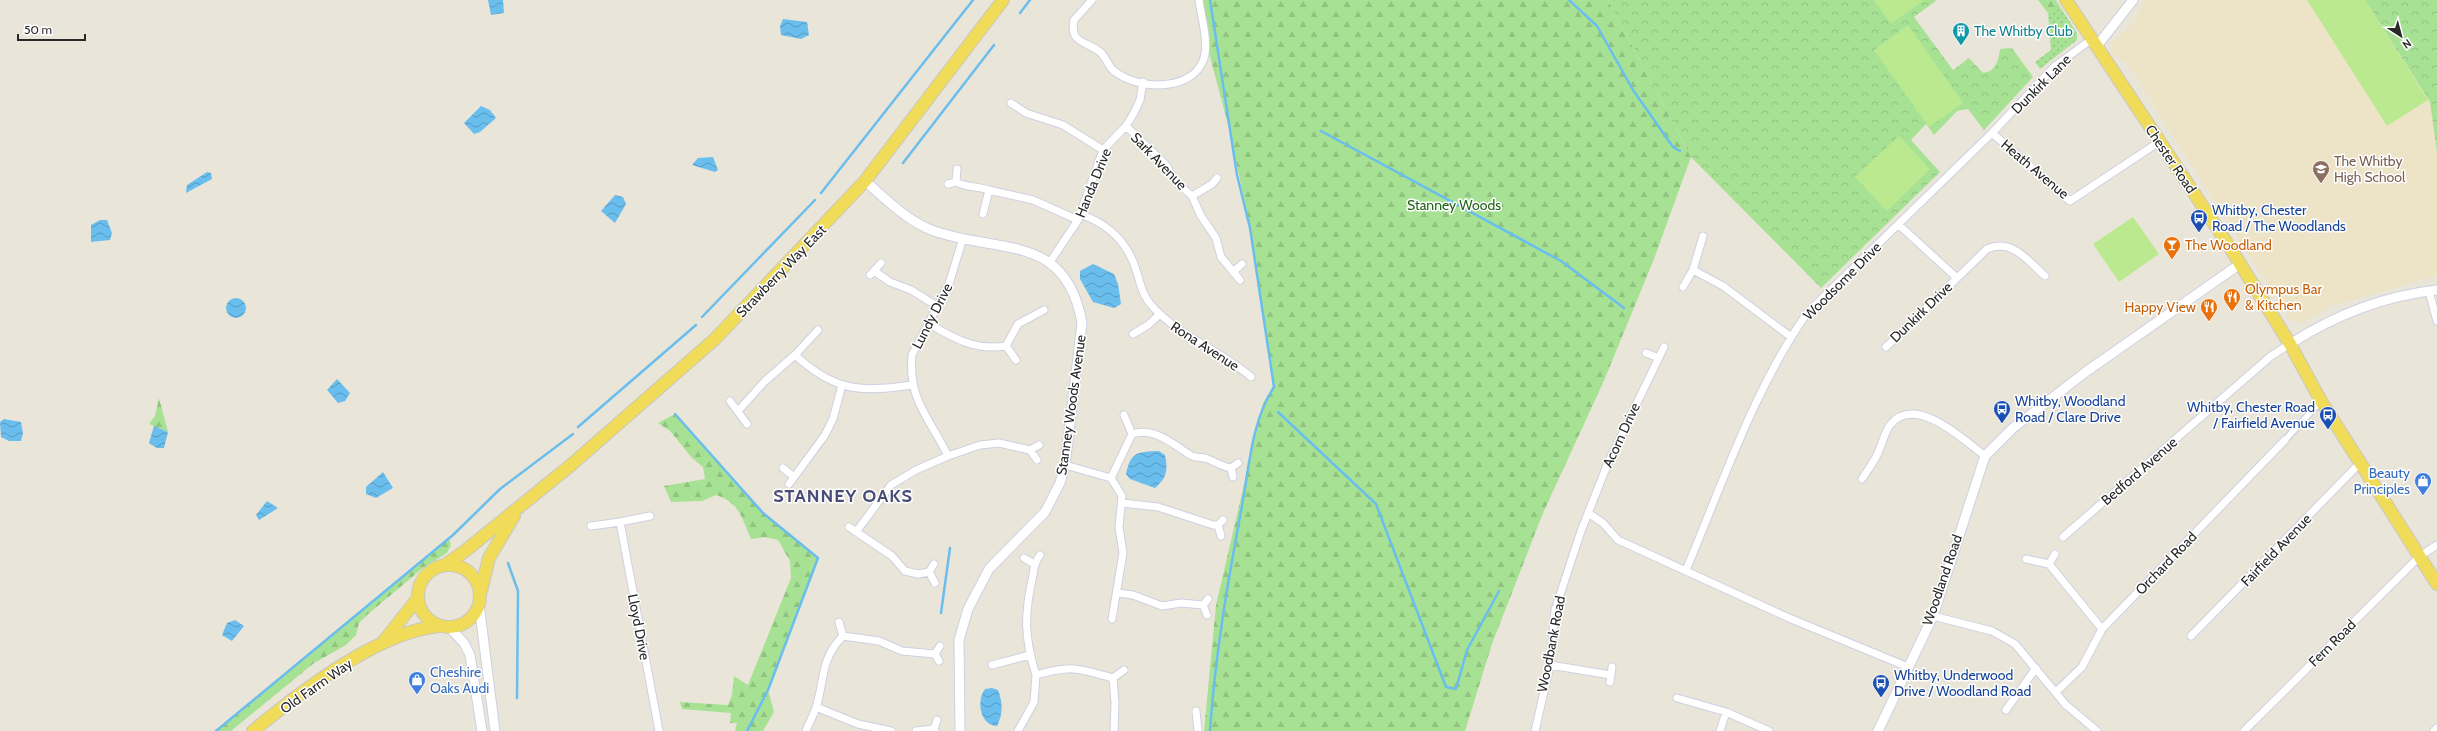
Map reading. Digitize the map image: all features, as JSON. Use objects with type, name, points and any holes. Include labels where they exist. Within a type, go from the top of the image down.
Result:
[{"type":"main road","name":"Strawberry Way East","points":[[445,565],[466,552],[521,507],[625,419],[715,339],[865,181],[1003,0]]},
{"type":"main road","name":"Chester Road","points":[[2066,0],[2240,264],[2290,344],[2321,401],[2437,584]]},
{"type":"main road","name":"Strawberry Way East","points":[[480,599],[485,568],[493,549],[521,507]]},
{"type":"main road","points":[[445,565],[462,568],[471,574],[477,582],[480,599],[469,620],[445,626],[425,615],[418,598],[420,586],[426,575],[436,568],[445,565]]},
{"type":"main road","name":"Old Farm Way","points":[[382,643],[418,598]]},
{"type":"main road","name":"Old Farm Way","points":[[253,731],[315,685],[382,643],[414,630],[445,626]]},
{"type":"street","points":[[1092,0],[1074,20],[1072,27],[1077,39],[1100,52],[1115,72],[1143,82],[1167,85],[1179,83],[1189,78],[1204,60],[1206,48],[1199,0]]},
{"type":"street","points":[[2095,43],[2133,0]]},
{"type":"street","name":"Dunkirk Lane","points":[[1992,133],[2054,66],[2095,43]]},
{"type":"street","name":"Handa Drive","points":[[1050,262],[1079,217],[1103,150],[1126,126],[1140,100],[1143,82]]},
{"type":"street","points":[[1011,103],[1026,113],[1064,125],[1103,150]]},
{"type":"street","name":"Sark Avenue","points":[[1126,126],[1167,166],[1174,180],[1192,196],[1201,216],[1216,238],[1221,257],[1240,280]]},
{"type":"street","name":"Heath Avenue","points":[[1992,133],[2070,201],[2160,142]]},
{"type":"street","name":"Woodsome Drive","points":[[1686,570],[1761,392],[1791,337],[1807,313],[1992,133]]},
{"type":"street","points":[[948,184],[956,182],[957,169]]},
{"type":"street","name":"Sark Avenue","points":[[1192,196],[1212,184],[1217,178]]},
{"type":"street","name":"Stanney Woods Avenue","points":[[865,181],[911,219],[933,231],[1023,250],[1050,262],[1061,272],[1072,288],[1079,303],[1082,323],[1064,465],[1060,483],[1044,512],[989,569],[968,609],[959,640],[960,731]]},
{"type":"street","name":"Rona Avenue","points":[[956,182],[966,187],[980,187],[1033,200],[1108,228],[1118,237],[1133,261],[1144,295],[1160,314],[1209,350],[1229,359],[1251,377]]},
{"type":"street","points":[[984,214],[989,190]]},
{"type":"street","name":"Dunkirk Drive","points":[[1900,224],[1957,278]]},
{"type":"street","points":[[1683,287],[1693,270],[1703,236]]},
{"type":"street","name":"Lundy Drive","points":[[948,456],[939,437],[923,412],[912,385],[912,355],[949,284],[963,238]]},
{"type":"street","name":"Dunkirk Drive","points":[[1886,347],[1987,249],[2003,245],[2012,247],[2045,276]]},
{"type":"street","points":[[881,263],[872,273],[911,290],[937,306]]},
{"type":"street","points":[[1233,272],[1242,264]]},
{"type":"street","name":"Woodland Road","points":[[1878,731],[1932,616],[1985,456],[2013,428],[2087,371],[2240,264]]},
{"type":"street","points":[[1693,270],[1723,286],[1791,337]]},
{"type":"street","points":[[2290,344],[2344,313],[2377,302],[2433,290],[2437,321]]},
{"type":"street","points":[[1006,346],[1018,324],[1044,310]]},
{"type":"street","name":"Rona Avenue","points":[[1133,334],[1160,314]]},
{"type":"street","points":[[928,323],[952,338],[974,346],[993,348],[1006,346]]},
{"type":"street","points":[[738,411],[765,381],[795,354],[818,330]]},
{"type":"street","name":"Bedford Avenue","points":[[2063,537],[2271,356],[2290,344]]},
{"type":"street","points":[[1006,346],[1016,360]]},
{"type":"street","name":"Acorn Drive","points":[[1588,513],[1608,463],[1664,348]]},
{"type":"street","points":[[1646,352],[1659,358]]},
{"type":"street","points":[[795,354],[809,367],[842,385],[878,391],[912,385]]},
{"type":"street","points":[[789,484],[825,435],[834,419],[842,385]]},
{"type":"street","points":[[2285,440],[2321,401]]},
{"type":"street","points":[[730,402],[747,424]]},
{"type":"street","points":[[1862,479],[1878,454],[1890,424],[1904,416],[1918,414],[1935,420],[1985,456]]},
{"type":"street","points":[[1124,415],[1132,434]]},
{"type":"street","points":[[1111,478],[1132,434],[1141,431],[1152,432],[1183,448],[1191,455],[1231,468]]},
{"type":"street","name":"Orchard Road","points":[[2056,692],[2082,667],[2102,629],[2285,440]]},
{"type":"street","points":[[856,532],[891,485],[916,470],[948,456],[980,445],[999,443],[1030,450],[1039,445]]},
{"type":"street","points":[[1030,450],[1037,460]]},
{"type":"street","points":[[1231,468],[1238,463]]},
{"type":"street","name":"Fairfield Avenue","points":[[2191,636],[2360,463]]},
{"type":"street","points":[[1064,465],[1111,478],[1119,488],[1122,503],[1119,527],[1123,553],[1118,593],[1112,619]]},
{"type":"street","points":[[783,468],[794,477]]},
{"type":"street","points":[[1231,468],[1232,477]]},
{"type":"street","points":[[1122,503],[1158,507],[1202,523],[1221,522],[1221,536]]},
{"type":"street","points":[[1588,513],[1603,523],[1618,540],[1795,621],[1908,667]]},
{"type":"street","name":"Woodbank Road","points":[[1535,731],[1550,665],[1555,610],[1588,513]]},
{"type":"street","points":[[591,526],[650,516]]},
{"type":"street","name":"Lloyd Drive","points":[[620,522],[659,731]]},
{"type":"street","points":[[849,527],[892,556],[905,571],[918,574],[929,572],[934,564]]},
{"type":"street","name":"Fern Road","points":[[2244,731],[2420,556],[2437,546]]},
{"type":"street","points":[[2049,564],[2055,554]]},
{"type":"street","points":[[1018,731],[1034,702],[1036,675],[1030,655],[1025,619],[1028,590],[1034,564],[1040,555]]},
{"type":"street","points":[[1024,558],[1034,564]]},
{"type":"street","points":[[2026,559],[2049,564],[2102,629]]},
{"type":"street","points":[[929,572],[935,582]]},
{"type":"street","points":[[1118,593],[1133,595],[1162,606],[1182,603],[1203,605]]},
{"type":"street","points":[[480,599],[495,731]]},
{"type":"street","points":[[1203,605],[1208,599]]},
{"type":"street","points":[[1203,605],[1207,615]]},
{"type":"street","points":[[1932,616],[1992,631],[2015,644],[2066,705],[2097,731]]},
{"type":"street","points":[[839,622],[843,636]]},
{"type":"street","points":[[445,626],[464,643],[470,655],[482,731]]},
{"type":"street","points":[[843,636],[880,641],[902,651],[935,654]]},
{"type":"street","points":[[806,731],[816,707],[825,662],[833,646],[843,636]]},
{"type":"street","points":[[935,654],[940,646]]},
{"type":"street","points":[[935,654],[939,661]]},
{"type":"street","points":[[992,665],[1030,655]]},
{"type":"street","points":[[1550,665],[1610,678],[1612,667]]},
{"type":"street","points":[[1036,675],[1060,669],[1078,668],[1113,678]]},
{"type":"street","points":[[2006,710],[2036,668]]},
{"type":"street","points":[[1113,678],[1124,670]]},
{"type":"street","points":[[1113,678],[1116,703],[1114,731]]},
{"type":"street","points":[[1677,698],[1726,712],[1769,731]]},
{"type":"street","points":[[816,707],[858,724],[891,731]]},
{"type":"street","points":[[1196,711],[1198,731]]},
{"type":"street","points":[[1720,731],[1726,712]]},
{"type":"street","points":[[916,731],[934,730],[938,720]]},
{"type":"street","points":[[2434,731],[2437,728]]},
{"type":"shaded area","name":"The Whitby High School","points":[[2146,0],[2365,0],[2430,102],[2437,152],[2437,276],[2334,305],[2301,323],[2290,320],[2126,62],[2110,52],[2112,43],[2131,25]]},
{"type":"green space","name":"Stanney Woods","points":[[1202,0],[1608,0],[1691,157],[1654,259],[1603,383],[1543,513],[1492,644],[1465,731],[1204,731],[1216,605],[1263,403],[1274,387],[1250,228],[1230,132],[1209,53]]},
{"type":"green space","points":[[1608,0],[1937,0],[1914,17],[1953,70],[1969,58],[1983,73],[1987,72],[1996,65],[2000,49],[2012,48],[2033,77],[1984,130],[1968,109],[1957,111],[1934,135],[1926,124],[1911,140],[1940,172],[1821,288],[1691,157]]},
{"type":"green space","points":[[1874,0],[1924,0],[1891,24]]},
{"type":"green space","points":[[2038,0],[2056,0],[2057,2],[2048,13]]},
{"type":"green space","points":[[2307,0],[2365,0],[2428,100],[2387,126]]},
{"type":"green space","points":[[2365,0],[2437,0],[2437,152],[2430,102]]},
{"type":"green space","points":[[2057,2],[2077,33],[2077,40],[2040,69],[2035,62],[2051,50],[2048,13]]},
{"type":"green space","points":[[1908,25],[1963,103],[1929,127],[1874,50]]},
{"type":"green space","points":[[1899,136],[1930,169],[1887,211],[1855,177]]},
{"type":"green space","points":[[2133,217],[2159,254],[2119,282],[2093,244]]},
{"type":"green space","points":[[159,398],[168,432],[149,424],[155,416]]},
{"type":"green space","points":[[675,414],[763,513],[818,558],[768,690],[774,712],[763,731],[735,731],[737,723],[730,723],[731,713],[682,709],[680,702],[728,705],[732,695],[734,676],[748,685],[791,578],[790,561],[778,540],[765,537],[751,539],[739,512],[735,506],[724,498],[716,495],[702,501],[671,502],[664,486],[705,479],[703,467],[692,458],[670,431],[658,423]]},
{"type":"green space","points":[[449,539],[451,545],[447,553],[423,568],[367,615],[359,623],[356,635],[346,645],[314,663],[231,731],[216,731]]},
{"type":"water","points":[[488,0],[503,0],[504,13],[491,15]]},
{"type":"water","points":[[783,19],[807,22],[809,35],[801,39],[781,35],[780,26]]},
{"type":"water","points":[[481,106],[490,110],[496,118],[480,132],[474,134],[464,123]]},
{"type":"water","points":[[713,157],[718,170],[715,172],[692,165],[698,158]]},
{"type":"water","points":[[207,172],[211,173],[212,179],[186,193],[187,185]]},
{"type":"water","points":[[615,195],[623,197],[626,204],[615,223],[601,211]]},
{"type":"water","points":[[100,220],[107,220],[112,233],[110,240],[91,242],[91,225]]},
{"type":"water","points":[[1093,264],[1114,274],[1118,284],[1121,304],[1114,308],[1093,302],[1080,279],[1080,271]]},
{"type":"water","points":[[236,298],[243,301],[246,308],[243,315],[236,318],[229,315],[226,308],[229,301]]},
{"type":"water","points":[[337,379],[350,393],[345,401],[338,403],[327,390]]},
{"type":"water","points":[[4,419],[21,422],[23,433],[21,441],[9,441],[1,437],[0,422]]},
{"type":"water","points":[[154,426],[168,432],[164,448],[157,448],[149,443]]},
{"type":"water","points":[[1159,451],[1165,455],[1166,473],[1162,481],[1155,488],[1130,479],[1126,474],[1130,461],[1136,454]]},
{"type":"water","points":[[383,472],[393,488],[376,498],[366,494],[366,487]]},
{"type":"water","points":[[267,501],[278,508],[259,520],[256,515]]},
{"type":"water","points":[[235,620],[244,626],[232,641],[222,635],[227,623]]},
{"type":"water","points":[[992,688],[998,690],[1001,699],[1001,713],[997,726],[991,725],[987,722],[983,717],[980,706],[982,694],[985,689]]},
{"type":"waterway","points":[[821,193],[973,0]]},
{"type":"waterway","points":[[1020,13],[1030,0]]},
{"type":"waterway","points":[[1210,0],[1237,175],[1250,228],[1274,387],[1261,414],[1249,460],[1223,618],[1215,674],[1210,731]]},
{"type":"waterway","points":[[1569,0],[1597,26],[1633,90],[1673,147],[1680,151]]},
{"type":"waterway","points":[[903,163],[994,45]]},
{"type":"waterway","points":[[1321,131],[1561,261],[1624,308]]},
{"type":"waterway","points":[[702,317],[815,200]]},
{"type":"waterway","points":[[578,427],[696,325]]},
{"type":"waterway","points":[[1278,412],[1376,504],[1446,687],[1456,689],[1467,650],[1499,591]]},
{"type":"waterway","points":[[675,414],[763,513],[818,558],[768,690],[747,731]]},
{"type":"waterway","points":[[216,731],[453,535],[500,489],[573,434]]},
{"type":"waterway","points":[[941,613],[950,548]]},
{"type":"waterway","points":[[508,563],[518,591],[517,698]]},
{"type":"place","name":"The Whitby Club","points":[[1961,46]]},
{"type":"place","name":"The Whitby High School","points":[[2321,184]]},
{"type":"place","name":"Whitby, Chester Road / The Woodlands","points":[[2199,233]]},
{"type":"place","name":"The Woodland","points":[[2172,260]]},
{"type":"place","name":"Olympus Bar & Kitchen","points":[[2232,312]]},
{"type":"place","name":"Happy View","points":[[2209,322]]},
{"type":"place","name":"Whitby, Woodland Road / Clare Drive","points":[[2002,424]]},
{"type":"place","name":"Whitby, Chester Road / Fairfield Avenue","points":[[2328,430]]},
{"type":"place","name":"Beauty Principles","points":[[2423,496]]},
{"type":"place","name":"Cheshire Oaks Audi","points":[[417,695]]},
{"type":"place","name":"Whitby, Underwood Drive / Woodland Road","points":[[1881,698]]},
{"type":"district","name":"STANNEY OAKS","points":[[843,496]]}]
